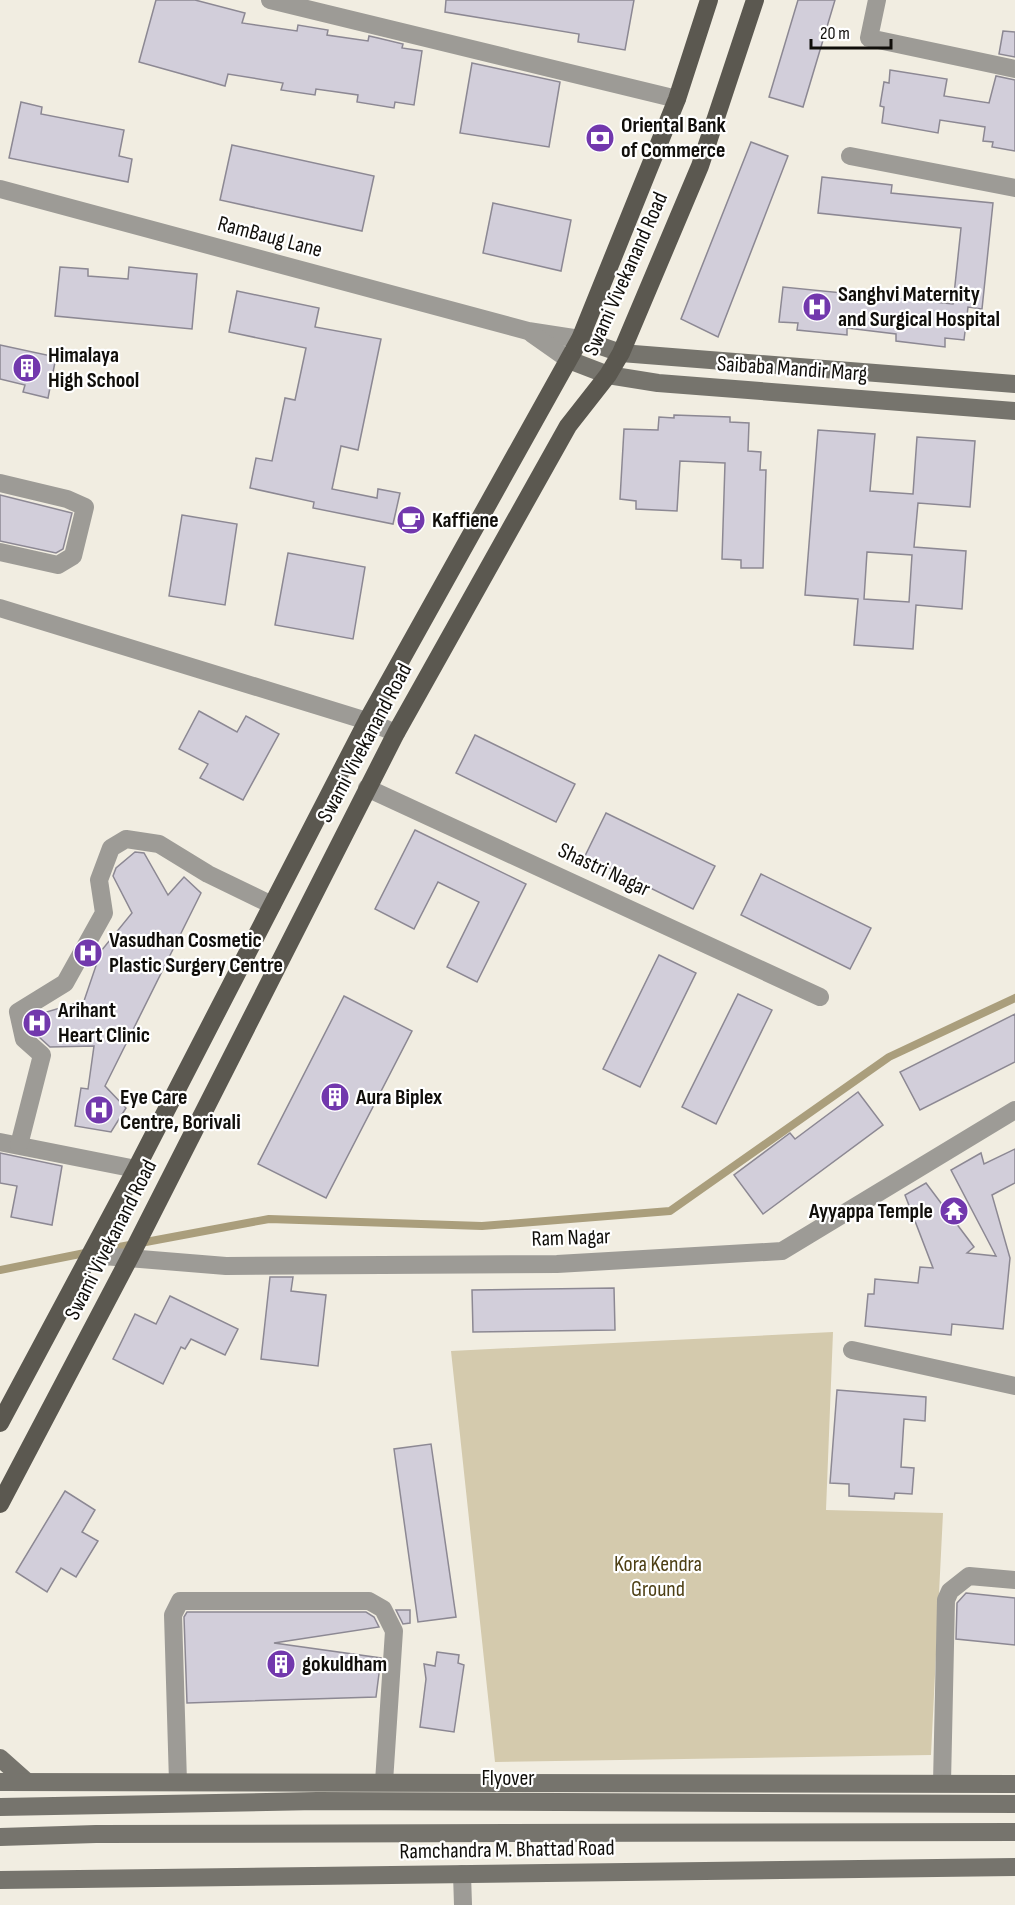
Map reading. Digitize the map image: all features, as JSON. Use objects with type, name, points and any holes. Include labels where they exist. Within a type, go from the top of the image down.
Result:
[{"type":"main road","name":"Swami Vivekanand Road","points":[[0,1423],[136,1169],[367,721],[580,339],[676,99],[709,0]]},
{"type":"main road","name":"Swami Vivekanand Road","points":[[0,1504],[131,1256],[366,788],[568,426],[608,375],[621,353],[699,166],[755,0]]},
{"type":"main road","name":"Saibaba Mandir Marg","points":[[580,339],[621,353],[1015,384]]},
{"type":"main road","name":"Saibaba Mandir Marg","points":[[569,360],[608,375],[658,383],[1015,411]]},
{"type":"main road","points":[[0,1758],[27,1782]]},
{"type":"main road","points":[[0,1782],[1015,1784]]},
{"type":"main road","name":"Flyover","points":[[0,1807],[317,1801],[1015,1804]]},
{"type":"main road","points":[[0,1837],[143,1834],[1015,1832]]},
{"type":"main road","name":"Ramchandra M. Bhattad Road","points":[[0,1880],[1015,1867]]},
{"type":"street","points":[[270,0],[676,99]]},
{"type":"street","points":[[877,0],[868,38],[1015,69]]},
{"type":"street","points":[[850,156],[1015,188]]},
{"type":"street","name":"RamBaug Lane","points":[[0,189],[528,331]]},
{"type":"street","points":[[528,331],[580,339]]},
{"type":"street","points":[[528,331],[569,360]]},
{"type":"street","points":[[0,483],[67,499],[84,507],[73,556],[58,566],[0,552]]},
{"type":"street","points":[[0,608],[367,721],[396,733]]},
{"type":"street","name":"Shastri Nagar","points":[[366,788],[820,997]]},
{"type":"street","points":[[19,1145],[42,1055],[24,1039],[18,1012],[66,983],[104,913],[99,880],[111,848],[126,839],[159,844],[208,874],[272,905]]},
{"type":"street","name":"Ram Nagar","points":[[95,1247],[131,1256],[226,1266],[557,1264],[782,1251],[1015,1110]]},
{"type":"street","points":[[0,1142],[136,1169]]},
{"type":"street","points":[[852,1350],[1004,1386],[1015,1386]]},
{"type":"street","points":[[942,1784],[946,1600],[950,1591],[969,1576],[1015,1580]]},
{"type":"street","points":[[178,1782],[173,1615],[180,1601],[369,1601],[383,1609],[394,1631],[384,1782]]},
{"type":"street","points":[[462,1874],[463,1905]]},
{"type":"green space","name":"Kora Kendra Ground","points":[[833,1332],[826,1510],[943,1513],[931,1755],[495,1762],[451,1351]]},
{"type":"building","points":[[156,0],[195,0],[245,13],[242,23],[297,31],[298,25],[328,30],[327,35],[368,41],[369,36],[403,44],[402,48],[422,51],[414,105],[395,102],[394,108],[357,102],[358,95],[316,89],[315,95],[281,90],[283,83],[228,74],[225,86],[139,62]]},
{"type":"building","points":[[446,0],[634,0],[625,50],[578,42],[579,34],[445,12]]},
{"type":"building","points":[[798,0],[835,0],[803,107],[769,97]]},
{"type":"building","points":[[1003,31],[1015,32],[1015,57],[999,54]]},
{"type":"building","points":[[472,63],[560,82],[549,147],[460,133]]},
{"type":"building","points":[[890,70],[947,79],[944,96],[989,103],[996,76],[1015,80],[1015,151],[992,147],[993,142],[983,141],[985,127],[940,120],[938,133],[882,123],[884,107],[880,106],[884,82],[889,83]]},
{"type":"building","points":[[21,102],[42,107],[41,114],[124,130],[119,156],[132,159],[128,182],[9,158]]},
{"type":"building","points":[[751,142],[788,156],[718,337],[681,319]]},
{"type":"building","points":[[232,145],[374,176],[362,231],[220,200]]},
{"type":"building","points":[[822,177],[892,185],[891,193],[993,203],[982,309],[968,307],[964,340],[945,338],[945,347],[896,341],[896,334],[847,328],[847,335],[797,330],[798,323],[779,322],[783,287],[953,304],[961,228],[818,213]]},
{"type":"building","points":[[493,203],[571,220],[561,271],[483,253]]},
{"type":"building","points":[[60,267],[88,269],[88,276],[128,279],[129,267],[197,274],[192,329],[55,316]]},
{"type":"building","points":[[237,291],[319,308],[315,327],[381,339],[358,450],[341,446],[332,489],[377,498],[378,489],[400,493],[393,524],[313,508],[314,502],[250,488],[256,458],[272,461],[285,398],[295,400],[306,348],[229,332]]},
{"type":"building","name":"Himalaya High School","points":[[0,345],[56,357],[48,398],[23,392],[25,385],[0,379]]},
{"type":"building","points":[[674,415],[730,417],[730,422],[749,423],[748,451],[761,452],[760,470],[766,470],[763,568],[741,568],[741,560],[722,559],[725,463],[680,461],[677,511],[636,509],[636,501],[620,499],[624,429],[658,430],[659,417],[674,418]]},
{"type":"building","points":[[818,430],[875,434],[870,491],[913,494],[917,437],[975,441],[970,507],[918,503],[914,547],[966,551],[962,609],[916,605],[913,649],[854,645],[858,599],[805,595]],"holes":[[[867,552],[912,555],[909,602],[864,599]]]},
{"type":"building","points":[[0,495],[72,513],[63,549],[56,553],[0,541]]},
{"type":"building","points":[[182,515],[237,524],[225,605],[169,596]]},
{"type":"building","points":[[288,553],[365,567],[353,639],[275,625]]},
{"type":"building","points":[[199,711],[237,732],[246,716],[279,734],[243,800],[200,778],[208,764],[179,749]]},
{"type":"building","points":[[475,735],[575,784],[556,822],[456,773]]},
{"type":"building","points":[[606,813],[715,866],[693,909],[585,856]]},
{"type":"building","points":[[415,830],[526,884],[477,982],[447,967],[479,902],[438,882],[414,929],[375,909]]},
{"type":"building","points":[[135,852],[144,853],[168,895],[184,877],[201,893],[105,1086],[126,1108],[111,1132],[75,1126],[81,1088],[88,1089],[94,1046],[50,1047],[37,1035],[33,1016],[84,1001],[101,951],[132,913],[113,876],[116,868]]},
{"type":"building","points":[[761,874],[871,928],[850,969],[741,915]]},
{"type":"building","points":[[659,955],[696,973],[640,1087],[603,1069]]},
{"type":"building","points":[[738,994],[772,1010],[716,1124],[682,1107]]},
{"type":"building","name":"Aura Biplex","points":[[344,996],[412,1031],[326,1198],[258,1164]]},
{"type":"building","points":[[1015,1014],[1015,1062],[920,1110],[900,1072]]},
{"type":"building","points":[[858,1092],[883,1125],[763,1214],[734,1175],[790,1133],[795,1139]]},
{"type":"building","points":[[1015,1149],[1015,1183],[992,1195],[1010,1258],[1003,1329],[952,1324],[951,1335],[865,1326],[868,1294],[874,1294],[875,1279],[918,1283],[920,1267],[933,1268],[905,1195],[926,1183],[974,1247],[967,1253],[996,1256],[951,1170],[981,1153],[984,1164]]},
{"type":"building","points":[[0,1153],[62,1166],[52,1225],[11,1217],[17,1186],[0,1183]]},
{"type":"building","points":[[270,1277],[293,1277],[291,1291],[326,1295],[318,1366],[261,1359]]},
{"type":"building","points":[[614,1288],[615,1330],[473,1332],[472,1290]]},
{"type":"building","points":[[170,1296],[238,1329],[225,1355],[191,1339],[185,1349],[181,1347],[163,1384],[113,1359],[135,1314],[156,1324]]},
{"type":"building","points":[[837,1390],[926,1397],[925,1421],[904,1419],[901,1467],[914,1468],[912,1494],[895,1493],[894,1499],[849,1496],[849,1484],[830,1483]]},
{"type":"building","points":[[431,1444],[456,1617],[418,1622],[394,1449]]},
{"type":"building","points":[[65,1491],[95,1510],[82,1532],[98,1541],[76,1577],[61,1568],[47,1592],[16,1572]]},
{"type":"building","points":[[966,1593],[1015,1598],[1015,1645],[956,1639],[957,1603]]},
{"type":"building","points":[[396,1610],[410,1610],[410,1623],[403,1624]]},
{"type":"building","name":"gokuldham","points":[[187,1612],[366,1612],[374,1617],[379,1627],[274,1643],[381,1658],[376,1697],[187,1703],[184,1617]]},
{"type":"building","points":[[437,1652],[459,1655],[458,1663],[464,1665],[454,1732],[420,1727],[426,1679],[424,1664],[435,1666]]},
{"type":"waterway","points":[[103,1250],[269,1219],[482,1226],[670,1211],[889,1057],[1015,998]]},
{"type":"waterway","points":[[0,1270],[90,1252]]},
{"type":"place","name":"Oriental Bank of Commerce","points":[[600,138]]},
{"type":"place","name":"Sanghvi Maternity and Surgical Hospital","points":[[817,307]]},
{"type":"place","name":"Himalaya High School","points":[[27,368]]},
{"type":"place","name":"Kaffiene","points":[[411,520]]},
{"type":"place","name":"Vasudhan Cosmetic Plastic Surgery Centre","points":[[88,953]]},
{"type":"place","name":"Arihant Heart Clinic","points":[[37,1023]]},
{"type":"place","name":"Aura Biplex","points":[[335,1097]]},
{"type":"place","name":"Eye Care Centre, Borivali","points":[[99,1110]]},
{"type":"place","name":"Ayyappa Temple","points":[[954,1211]]},
{"type":"place","name":"gokuldham","points":[[281,1664]]}]
